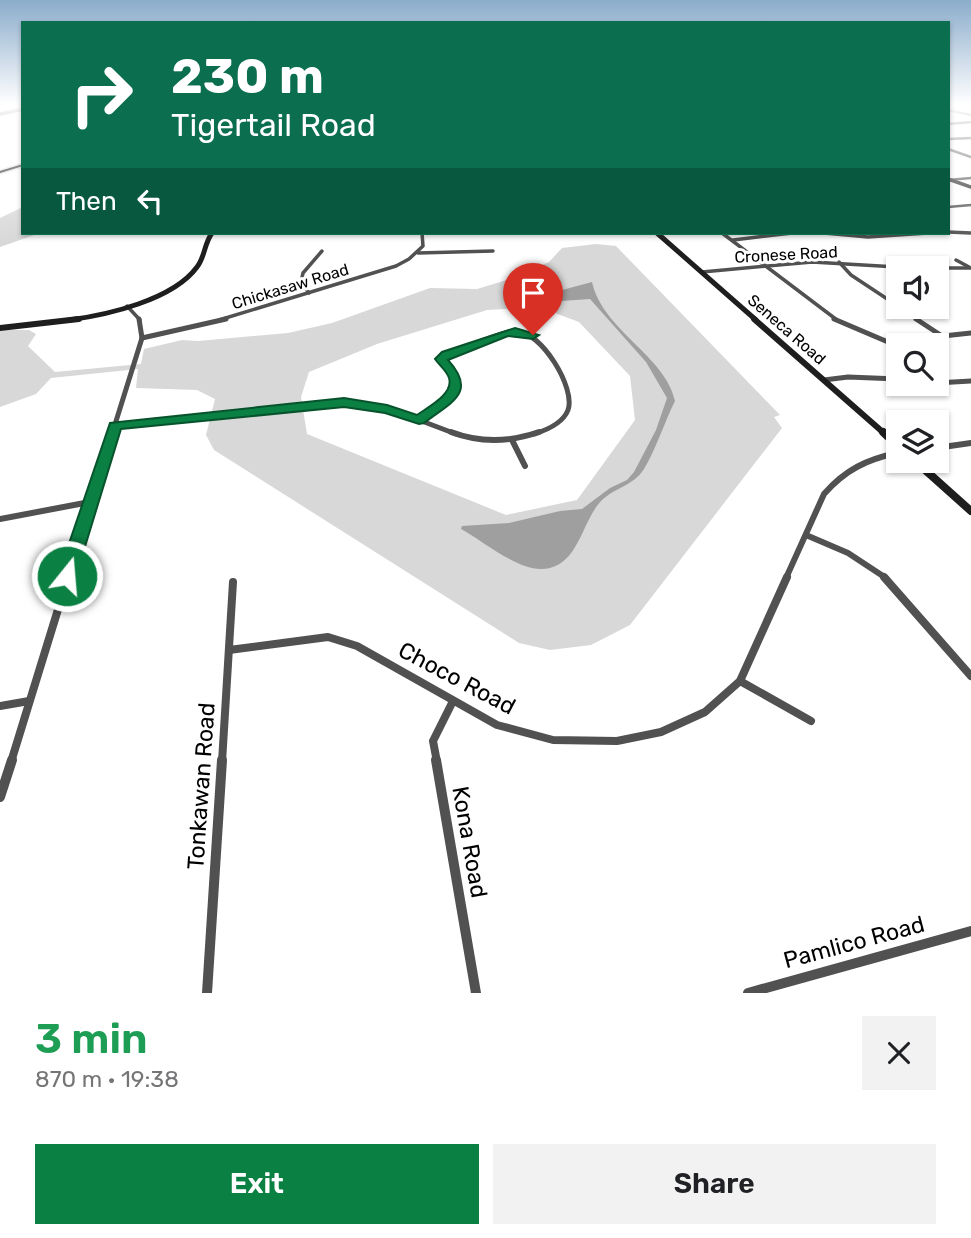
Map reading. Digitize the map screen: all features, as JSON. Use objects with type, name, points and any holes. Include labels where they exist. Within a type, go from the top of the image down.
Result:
[{"type":"main road","points":[[0,170],[21,164]]},
{"type":"street","points":[[950,150],[971,158]]},
{"type":"street","points":[[950,179],[971,178]]},
{"type":"street","points":[[950,179],[971,187]]},
{"type":"street","points":[[950,207],[971,205]]},
{"type":"street","points":[[950,232],[971,233]]},
{"type":"street","points":[[0,328],[52,323],[127,306],[174,285],[197,269],[205,255],[207,239],[210,235]]},
{"type":"street","points":[[423,235],[425,240],[418,253],[493,251]]},
{"type":"street","name":"Seneca Road","points":[[659,235],[886,435]]},
{"type":"street","points":[[725,235],[851,328],[886,342]]},
{"type":"street","points":[[733,240],[775,235]]},
{"type":"street","points":[[846,235],[898,235]]},
{"type":"street","points":[[309,293],[301,282],[303,274],[322,251]]},
{"type":"street","name":"Chickasaw Road","points":[[142,338],[225,319],[396,266],[418,253]]},
{"type":"street","points":[[956,260],[971,268]]},
{"type":"street","points":[[839,262],[851,275],[937,333]]},
{"type":"street","name":"Cronese Road","points":[[702,272],[839,262],[886,266]]},
{"type":"street","points":[[949,268],[971,268]]},
{"type":"street","points":[[0,797],[142,338],[143,326],[137,314],[127,306]]},
{"type":"street","points":[[115,426],[344,402],[387,409],[419,420],[479,440],[512,440],[550,428],[561,419],[570,398],[568,387],[540,340],[527,332],[506,332],[441,359],[455,376],[456,386],[450,397],[419,420]]},
{"type":"street","points":[[949,335],[971,333]]},
{"type":"street","points":[[824,380],[886,378]]},
{"type":"street","points":[[949,382],[971,381]]},
{"type":"street","points":[[512,440],[525,466]]},
{"type":"street","points":[[949,446],[971,443]]},
{"type":"street","name":"Choco Road","points":[[229,650],[328,637],[357,646],[497,725],[553,740],[617,741],[662,732],[705,712],[740,681],[824,494],[838,475],[857,464],[886,456]]},
{"type":"street","points":[[929,473],[971,511]]},
{"type":"street","points":[[0,519],[90,502]]},
{"type":"street","points":[[806,536],[848,553],[882,574],[971,677]]},
{"type":"street","name":"Tonkawan Road","points":[[207,993],[233,582]]},
{"type":"street","points":[[740,681],[811,721]]},
{"type":"street","points":[[0,706],[29,701]]},
{"type":"street","name":"Kona Road","points":[[453,702],[433,741],[476,993]]},
{"type":"street","name":"Pamlico Road","points":[[748,993],[971,931]]},
{"type":"shaded area","points":[[21,208],[21,235],[34,235],[0,247],[0,218]]},
{"type":"shaded area","points":[[596,244],[616,246],[780,415],[774,417],[782,428],[630,625],[591,645],[550,650],[519,643],[214,450],[206,435],[215,399],[197,390],[136,388],[138,369],[51,378],[36,394],[0,407],[0,330],[29,330],[36,334],[28,346],[55,372],[141,364],[144,349],[182,340],[288,333],[332,323],[430,288],[477,289],[513,278],[549,262],[562,248]],"holes":[[[539,307],[579,322],[630,376],[635,420],[577,500],[506,515],[307,434],[301,397],[309,372],[377,344],[487,310]]]},
{"type":"shaded area","points":[[592,282],[608,315],[659,370],[675,401],[640,475],[602,500],[564,561],[554,567],[532,568],[500,554],[461,529],[462,526],[509,523],[560,511],[582,509],[610,488],[627,480],[634,472],[656,430],[667,398],[646,362],[590,299],[533,303],[525,300]]},
{"type":"route","points":[[67,576],[115,426],[344,402],[387,409],[419,420],[450,397],[456,386],[455,376],[441,359],[506,332],[527,332],[533,335]]}]
